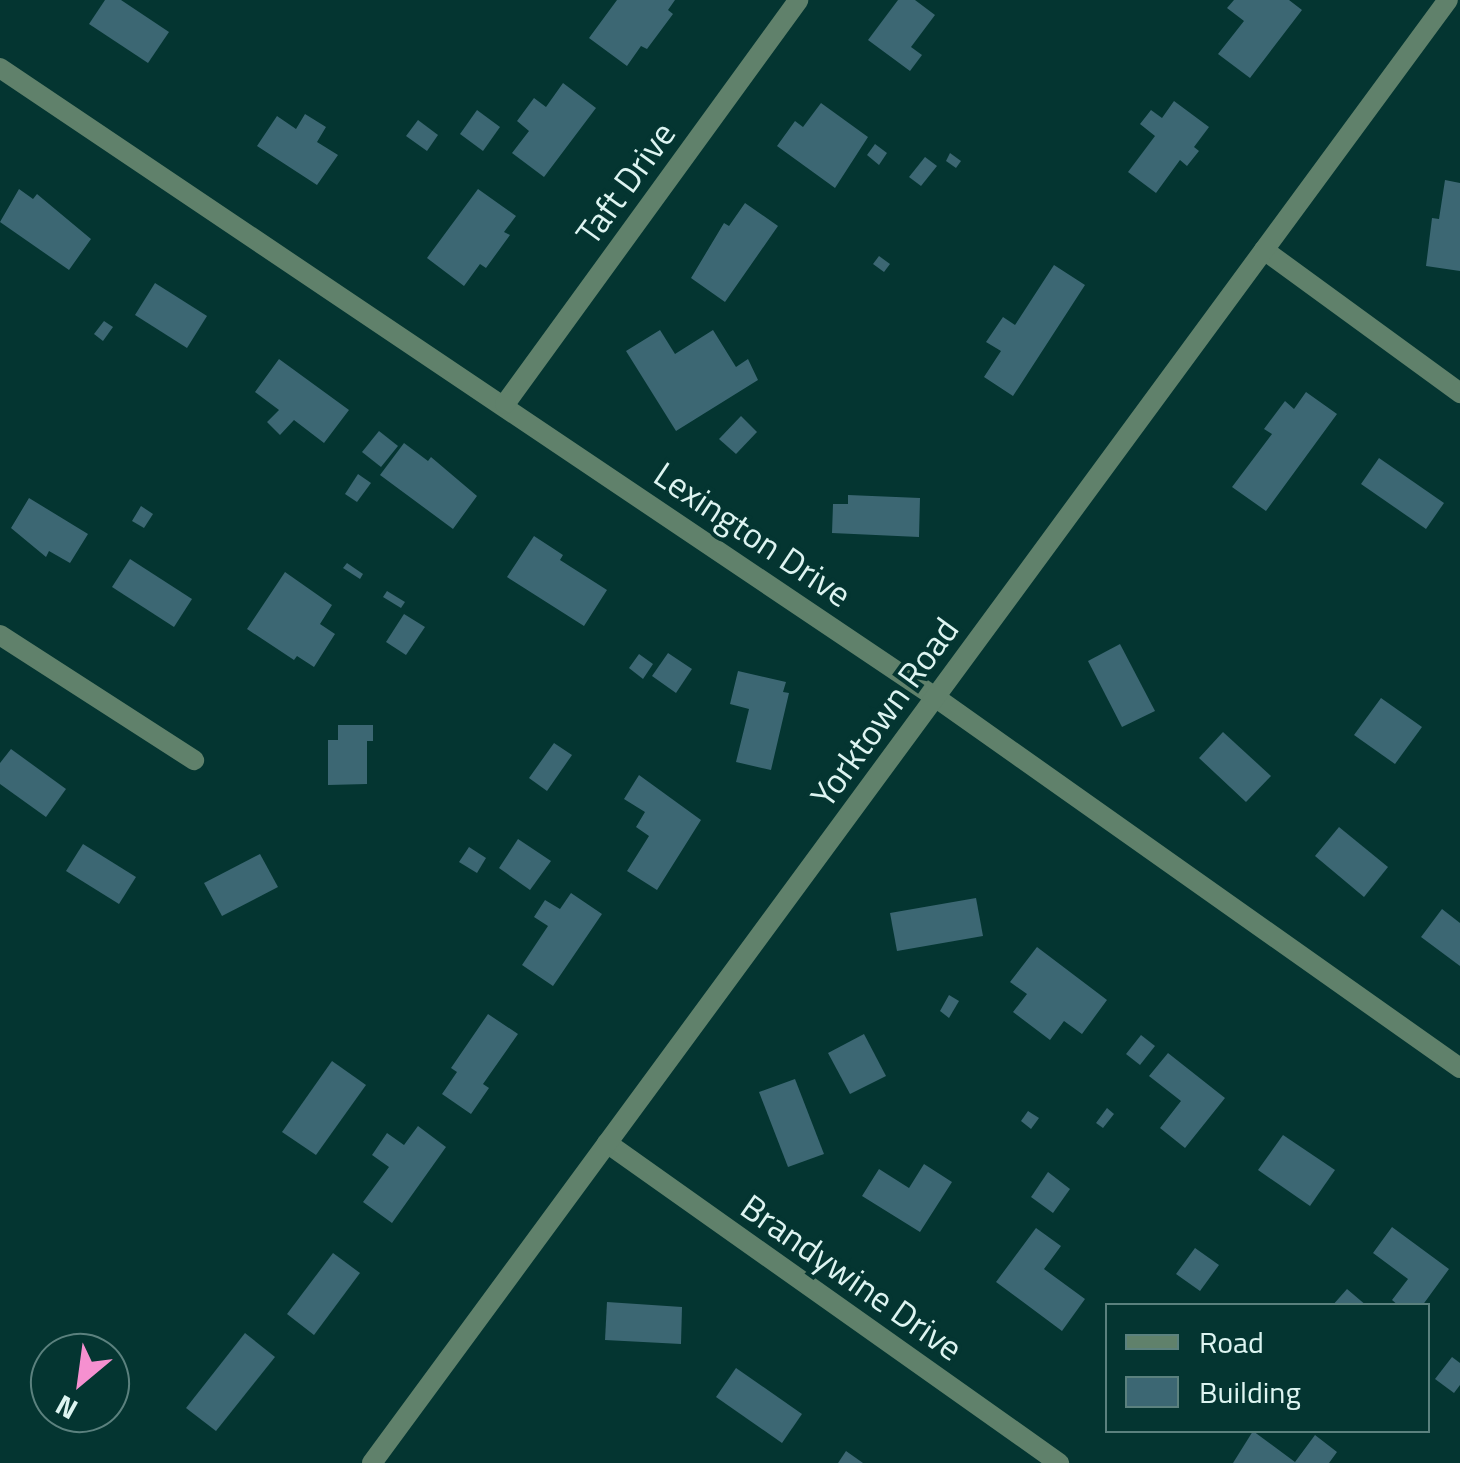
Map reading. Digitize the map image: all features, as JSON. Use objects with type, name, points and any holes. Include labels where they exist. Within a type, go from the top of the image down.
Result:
[{"type":"street","name":"Taft Drive","points":[[505,404],[798,0]]},
{"type":"street","name":"Yorktown Road","points":[[372,1463],[1448,0]]},
{"type":"street","name":"Lexington Drive","points":[[0,68],[505,404],[935,697],[1460,1068]]},
{"type":"street","points":[[1264,250],[1460,394]]},
{"type":"street","points":[[0,635],[194,760]]},
{"type":"street","name":"Brandywine Drive","points":[[607,1143],[1059,1463]]},
{"type":"building","points":[[105,0],[121,0],[169,32],[148,63],[89,24]]},
{"type":"building","points":[[617,0],[675,0],[668,10],[673,14],[647,49],[641,46],[627,66],[589,38]]},
{"type":"building","points":[[898,0],[915,0],[935,15],[911,47],[922,55],[910,71],[868,40]]},
{"type":"building","points":[[1234,0],[1289,0],[1302,10],[1250,78],[1218,54],[1244,21],[1227,8]]},
{"type":"building","points":[[563,83],[596,108],[544,177],[512,153],[529,131],[517,121],[534,98],[546,107]]},
{"type":"building","points":[[1174,101],[1209,127],[1194,147],[1199,151],[1187,166],[1180,160],[1156,193],[1128,172],[1155,136],[1140,124],[1151,110],[1162,118]]},
{"type":"building","points":[[821,103],[868,137],[835,188],[777,146],[795,121],[803,127]]},
{"type":"building","points":[[477,110],[500,127],[483,151],[460,134]]},
{"type":"building","points":[[305,114],[326,127],[317,142],[338,155],[317,185],[257,146],[277,116],[296,129]]},
{"type":"building","points":[[418,120],[438,135],[427,151],[406,136]]},
{"type":"building","points":[[875,144],[887,153],[879,165],[867,155]]},
{"type":"building","points":[[950,153],[961,161],[956,168],[946,161]]},
{"type":"building","points":[[925,157],[937,166],[921,186],[909,177]]},
{"type":"building","points":[[1445,180],[1460,183],[1460,271],[1426,266],[1432,218],[1439,219]]},
{"type":"building","points":[[19,189],[33,199],[37,194],[91,239],[69,270],[0,222]]},
{"type":"building","points":[[478,189],[516,216],[504,232],[510,235],[486,268],[480,264],[464,286],[427,258]]},
{"type":"building","points":[[745,203],[778,226],[725,302],[691,278],[724,223],[729,226]]},
{"type":"building","points":[[879,256],[890,264],[884,272],[873,264]]},
{"type":"building","points":[[1054,265],[1085,285],[1013,396],[984,377],[1001,351],[986,342],[1003,317],[1015,325]]},
{"type":"building","points":[[155,283],[207,316],[187,348],[135,315]]},
{"type":"building","points":[[104,321],[113,327],[103,341],[94,334]]},
{"type":"building","points":[[660,330],[675,354],[713,330],[736,367],[748,359],[758,380],[676,431],[626,351]]},
{"type":"building","points":[[279,359],[349,410],[324,443],[294,420],[280,435],[267,422],[279,410],[255,392]]},
{"type":"building","points":[[1306,392],[1337,414],[1266,511],[1232,487],[1272,434],[1264,429],[1285,401],[1294,409]]},
{"type":"building","points":[[741,416],[757,432],[736,454],[719,439]]},
{"type":"building","points":[[379,431],[398,446],[381,467],[362,452]]},
{"type":"building","points":[[404,443],[428,461],[431,457],[477,496],[453,529],[380,475]]},
{"type":"building","points":[[1379,458],[1444,503],[1426,529],[1361,484]]},
{"type":"building","points":[[358,474],[371,483],[357,502],[345,494]]},
{"type":"building","points":[[848,495],[920,498],[919,537],[832,533],[833,504],[848,504]]},
{"type":"building","points":[[29,498],[88,534],[70,563],[49,551],[46,557],[11,528]]},
{"type":"building","points":[[141,506],[153,514],[144,528],[132,521]]},
{"type":"building","points":[[534,536],[563,555],[560,560],[607,590],[584,626],[507,577]]},
{"type":"building","points":[[130,559],[192,599],[174,627],[112,587]]},
{"type":"building","points":[[347,563],[363,574],[360,579],[343,568]]},
{"type":"building","points":[[285,572],[332,605],[320,624],[335,634],[314,667],[297,656],[294,660],[247,629]]},
{"type":"building","points":[[387,591],[405,602],[401,608],[383,597]]},
{"type":"building","points":[[404,614],[425,627],[406,655],[386,642]]},
{"type":"building","points":[[1120,644],[1155,711],[1122,727],[1088,661]]},
{"type":"building","points":[[668,653],[692,669],[676,693],[652,676]]},
{"type":"building","points":[[639,654],[653,664],[643,679],[629,668]]},
{"type":"building","points":[[738,671],[786,682],[783,692],[789,693],[771,770],[736,762],[749,709],[730,704]]},
{"type":"building","points":[[1381,698],[1422,727],[1395,764],[1354,735]]},
{"type":"building","points":[[338,725],[373,725],[373,741],[367,741],[367,784],[328,785],[328,740],[338,740]]},
{"type":"building","points":[[1223,732],[1271,776],[1246,802],[1199,758]]},
{"type":"building","points":[[554,743],[572,755],[547,791],[529,778]]},
{"type":"building","points":[[11,749],[66,789],[46,817],[0,784],[0,763]]},
{"type":"building","points":[[639,775],[701,820],[657,890],[627,871],[649,836],[636,827],[645,812],[624,799]]},
{"type":"building","points":[[1339,827],[1388,867],[1364,897],[1315,856]]},
{"type":"building","points":[[518,839],[551,861],[530,890],[499,868]]},
{"type":"building","points":[[83,844],[136,877],[119,904],[66,871]]},
{"type":"building","points":[[469,847],[486,858],[477,873],[459,862]]},
{"type":"building","points":[[260,854],[278,887],[222,916],[204,883]]},
{"type":"building","points":[[571,893],[602,914],[553,986],[522,965],[548,926],[534,917],[545,900],[560,909]]},
{"type":"building","points":[[976,898],[983,936],[897,951],[890,913]]},
{"type":"building","points":[[1442,909],[1460,923],[1460,966],[1421,937]]},
{"type":"building","points":[[1037,947],[1107,1000],[1082,1034],[1064,1021],[1050,1040],[1013,1012],[1027,994],[1010,982]]},
{"type":"building","points":[[949,995],[959,1001],[949,1018],[940,1011]]},
{"type":"building","points":[[488,1014],[518,1034],[483,1084],[489,1088],[471,1114],[442,1094],[457,1072],[451,1068]]},
{"type":"building","points":[[864,1034],[886,1076],[850,1094],[828,1053]]},
{"type":"building","points":[[1141,1035],[1155,1046],[1140,1065],[1126,1054]]},
{"type":"building","points":[[1168,1053],[1225,1098],[1185,1148],[1160,1128],[1181,1101],[1149,1076]]},
{"type":"building","points":[[332,1061],[366,1085],[316,1155],[282,1132]]},
{"type":"building","points":[[795,1079],[824,1154],[788,1167],[759,1092]]},
{"type":"building","points":[[1107,1108],[1114,1114],[1103,1128],[1096,1123]]},
{"type":"building","points":[[1028,1111],[1039,1118],[1031,1129],[1021,1121]]},
{"type":"building","points":[[418,1126],[446,1147],[392,1223],[363,1202],[389,1167],[372,1155],[387,1133],[404,1145]]},
{"type":"building","points":[[1283,1135],[1335,1170],[1310,1206],[1258,1170]]},
{"type":"building","points":[[924,1164],[952,1182],[920,1232],[862,1196],[879,1169],[909,1188]]},
{"type":"building","points":[[1048,1172],[1070,1189],[1053,1213],[1031,1197]]},
{"type":"building","points":[[1392,1227],[1449,1269],[1424,1303],[1396,1303],[1392,1300],[1408,1279],[1373,1253]]},
{"type":"building","points":[[1036,1228],[1061,1246],[1044,1269],[1085,1299],[1062,1331],[996,1282]]},
{"type":"building","points":[[1195,1248],[1219,1265],[1200,1291],[1176,1274]]},
{"type":"building","points":[[333,1253],[360,1273],[314,1335],[287,1314]]},
{"type":"building","points":[[1347,1289],[1363,1303],[1335,1303]]},
{"type":"building","points":[[607,1302],[682,1307],[681,1344],[605,1340]]},
{"type":"building","points":[[245,1333],[275,1357],[216,1431],[186,1408]]},
{"type":"building","points":[[1452,1357],[1460,1363],[1460,1385],[1454,1393],[1435,1379]]},
{"type":"building","points":[[736,1368],[802,1414],[782,1443],[716,1397]]},
{"type":"building","points":[[1252,1433],[1295,1462],[1315,1435],[1337,1452],[1329,1463],[1233,1463]]},
{"type":"building","points":[[846,1451],[863,1463],[838,1463]]}]
